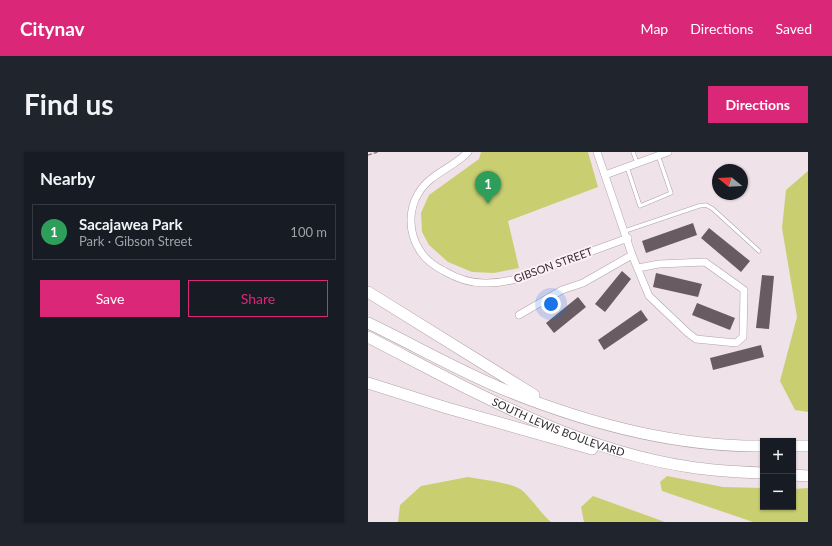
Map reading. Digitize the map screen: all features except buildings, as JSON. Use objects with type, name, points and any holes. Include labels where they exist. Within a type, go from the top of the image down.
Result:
[{"type":"main road","points":[[368,292],[519,387],[570,414]]},
{"type":"main road","name":"SOUTH LEWIS BOULEVARD","points":[[368,323],[509,391],[570,414],[650,436],[699,443],[760,446]]},
{"type":"main road","name":"SOUTH LEWIS BOULEVARD","points":[[368,338],[521,415],[599,444],[682,466],[760,473]]},
{"type":"main road","points":[[368,383],[447,408],[584,447],[617,455],[682,466]]},
{"type":"main road","points":[[796,446],[808,446]]},
{"type":"main road","points":[[796,475],[808,476]]},
{"type":"street","name":"GIBSON STREET","points":[[468,152],[460,160],[428,180],[418,194],[412,207],[411,222],[416,243],[429,260],[443,270],[467,281],[484,283],[514,280],[626,235]]},
{"type":"street","points":[[597,152],[632,255],[649,296],[688,334],[696,339],[736,343],[743,337],[744,290],[705,262],[659,264],[638,268]]},
{"type":"street","points":[[605,175],[668,152]]},
{"type":"street","points":[[519,315],[562,290],[583,283],[632,255]]},
{"type":"lane","points":[[633,152],[637,163]]},
{"type":"lane","points":[[627,167],[640,206],[671,192],[658,155]]},
{"type":"lane","points":[[626,235],[699,206],[706,205],[714,209],[759,251]]},
{"type":"path","points":[[368,154],[378,152]]},
{"type":"green space","points":[[481,152],[588,152],[598,187],[508,221],[519,268],[494,273],[472,272],[448,262],[429,245],[422,232],[421,213],[429,195],[479,159]]},
{"type":"green space","points":[[808,171],[808,412],[795,410],[780,381],[797,317],[782,228],[786,190]]},
{"type":"green space","points":[[667,476],[723,487],[760,488],[760,510],[796,510],[796,489],[808,488],[808,522],[753,522],[662,491],[660,482]]},
{"type":"green space","points":[[468,477],[498,482],[519,489],[528,496],[551,522],[398,522],[400,505],[421,486]]},
{"type":"green space","points":[[593,496],[665,522],[584,522],[581,507]]},
{"type":"place","name":"Sacajawea Park","points":[[488,204]]}]
